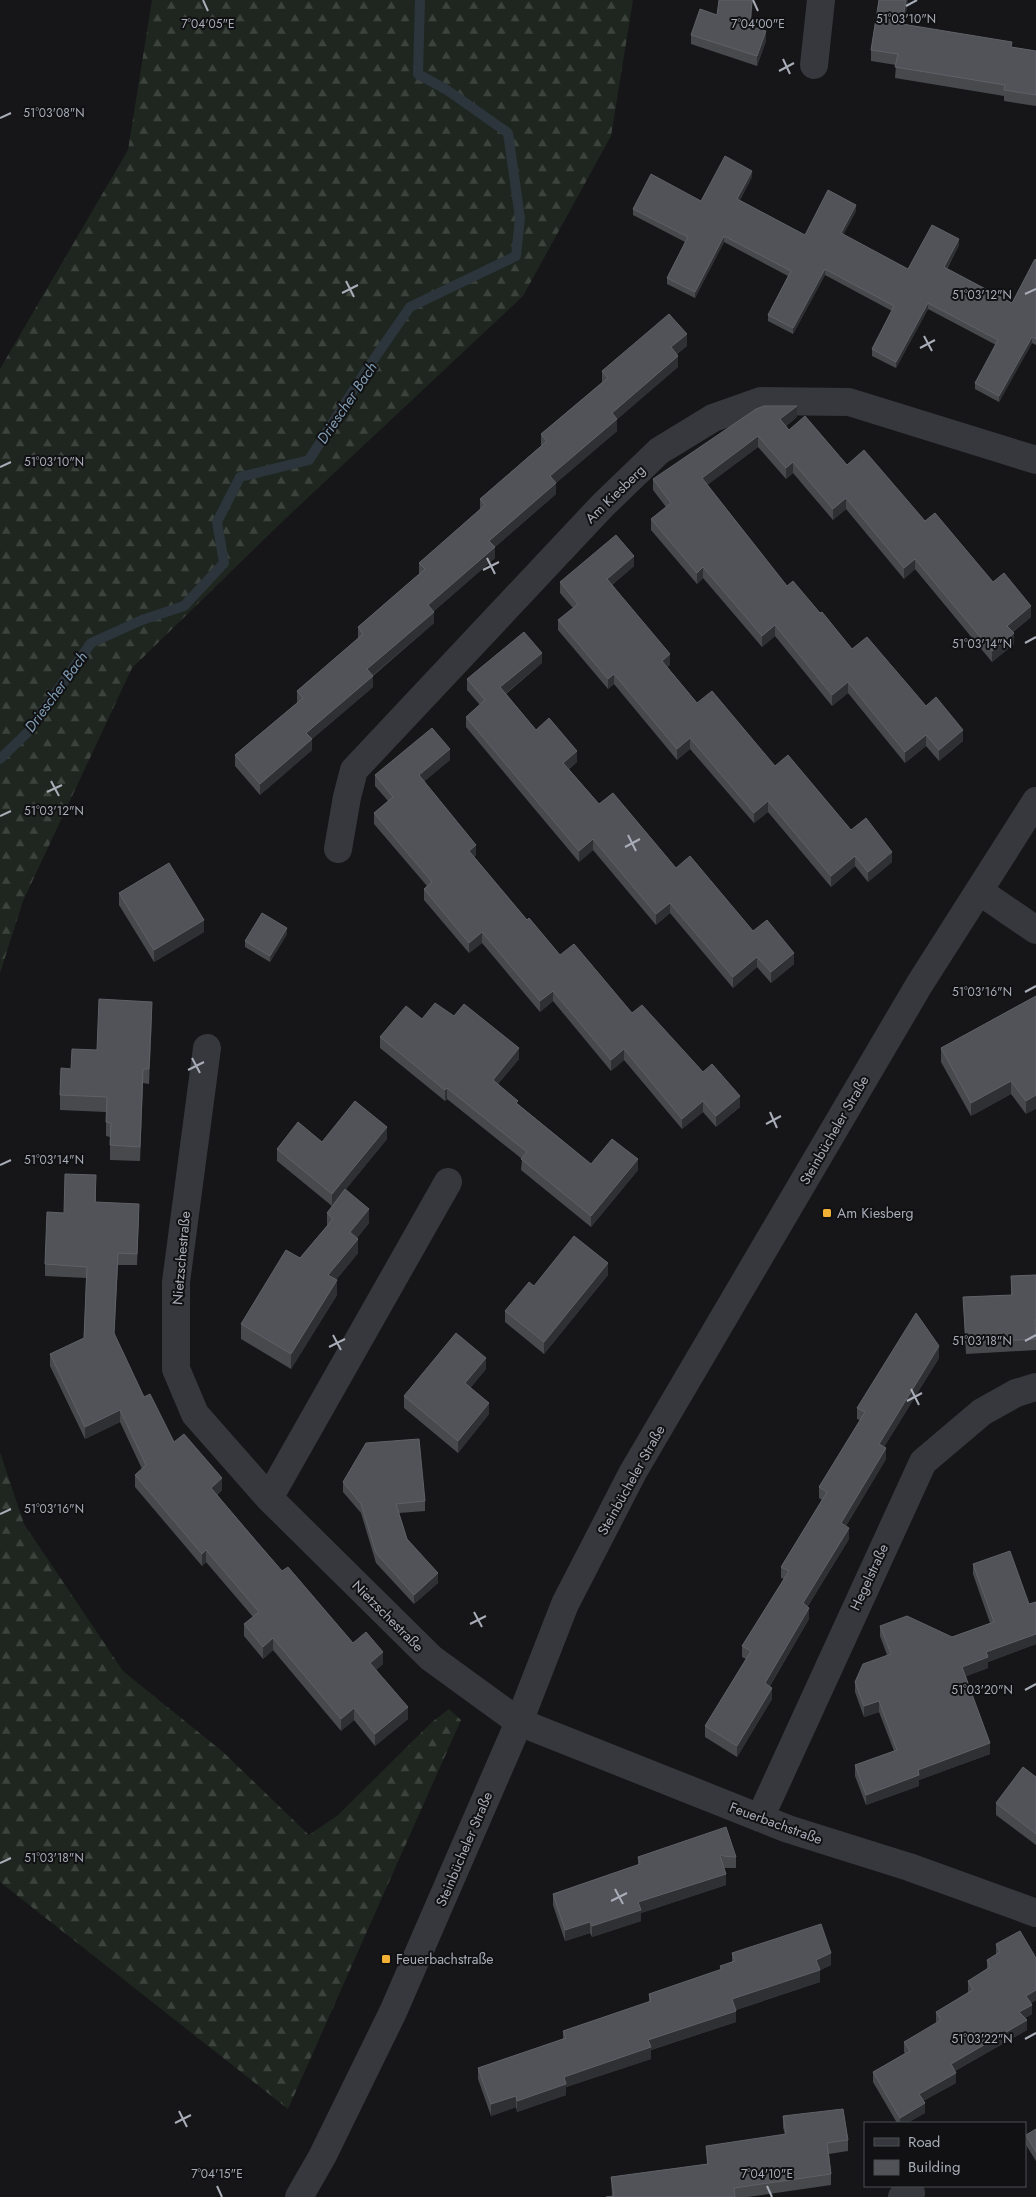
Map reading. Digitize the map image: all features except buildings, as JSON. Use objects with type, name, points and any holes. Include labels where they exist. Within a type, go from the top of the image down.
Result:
[{"type":"street","points":[[814,65],[821,0]]},
{"type":"street","name":"Am Kiesberg","points":[[338,848],[347,796],[354,770],[603,504],[659,452],[713,418],[761,401],[849,402],[1036,460]]},
{"type":"street","name":"Steinbücheler Straße","points":[[299,2197],[322,2157],[393,2012],[519,1722],[565,1604],[633,1472],[919,985],[1036,801]]},
{"type":"street","points":[[979,891],[1036,930]]},
{"type":"street","name":"Nietzschestraße","points":[[207,1048],[176,1282],[176,1369],[195,1414],[269,1498],[431,1658],[519,1722]]},
{"type":"street","points":[[269,1498],[448,1182]]},
{"type":"street","name":"Hegelstraße","points":[[760,1818],[923,1462],[982,1412],[1016,1393],[1036,1387]]},
{"type":"street","name":"Feuerbachstraße","points":[[519,1722],[760,1818],[916,1870],[1036,1913]]},
{"type":"green space","points":[[152,0],[633,0],[611,136],[523,296],[284,520],[132,668],[23,901],[0,973],[0,369],[128,150]]},
{"type":"green space","points":[[0,1452],[24,1524],[123,1671],[223,1752],[309,1835],[338,1815],[432,1722],[449,1709],[461,1720],[288,2109],[0,1882]]},
{"type":"waterway","name":"Driescher Bach","points":[[0,759],[28,732],[91,643],[142,620],[184,606],[224,563],[217,522],[240,477],[309,460],[365,372],[410,307],[516,256],[520,218],[508,133],[447,90],[418,74],[420,0]]},
{"type":"place","name":"Am Kiesberg","points":[[827,1213]]},
{"type":"place","name":"Feuerbachstraße","points":[[386,1959]]}]
